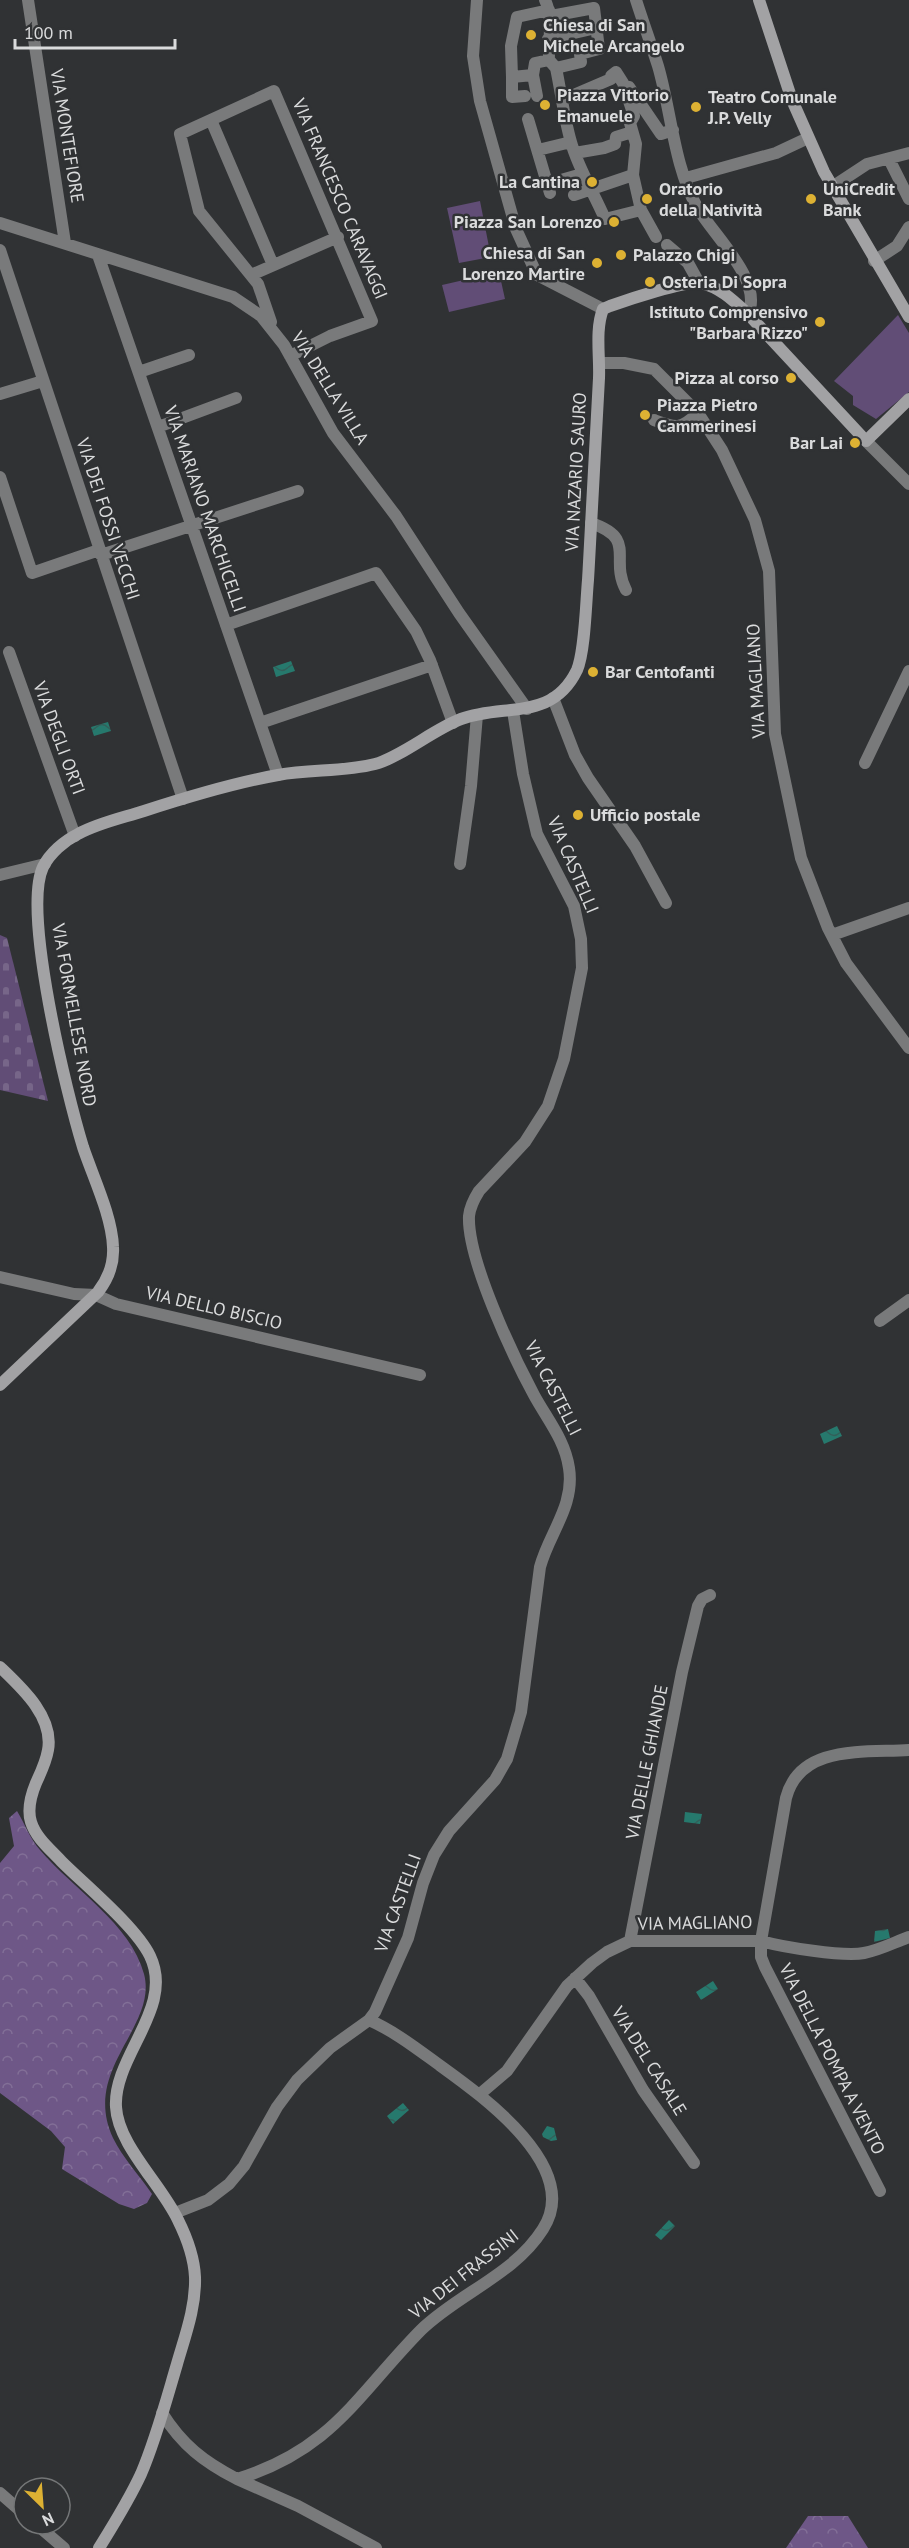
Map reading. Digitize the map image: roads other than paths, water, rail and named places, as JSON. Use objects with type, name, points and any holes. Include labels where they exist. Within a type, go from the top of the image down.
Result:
[{"type":"street","name":"VIA MONTEFIORE","points":[[28,0],[65,243]]},
{"type":"street","points":[[477,0],[473,56],[480,100],[516,229],[537,275],[603,309],[699,283]]},
{"type":"street","points":[[636,0],[658,66],[692,197],[705,220],[736,260],[751,290],[752,306],[748,314]]},
{"type":"street","points":[[759,0],[792,100],[808,138],[832,187],[909,317]]},
{"type":"street","points":[[594,8],[596,28],[599,49],[580,54],[581,62],[535,63],[536,70],[532,70],[531,96],[512,97],[511,46],[517,17],[548,9],[594,8]]},
{"type":"street","points":[[548,9],[548,39],[553,64],[573,148],[582,174],[592,187],[605,219],[641,210]]},
{"type":"street","points":[[548,39],[596,28]]},
{"type":"street","points":[[562,100],[611,79],[616,72],[623,83],[634,116],[630,123],[636,144],[633,175],[641,210],[656,237]]},
{"type":"street","points":[[512,77],[533,75]]},
{"type":"street","points":[[623,83],[631,89],[661,134],[673,130]]},
{"type":"street","name":"VIA FRANCESCO CARAVAGGI","points":[[211,120],[274,92],[372,321],[330,336],[290,356]]},
{"type":"street","points":[[528,119],[549,189],[582,174]]},
{"type":"street","points":[[273,265],[211,120],[180,134],[199,210],[258,284],[274,332]]},
{"type":"street","points":[[538,150],[604,148],[615,144],[616,137],[632,132]]},
{"type":"street","points":[[686,178],[776,153],[808,138]]},
{"type":"street","points":[[832,187],[867,164],[909,153]]},
{"type":"street","points":[[889,159],[909,199]]},
{"type":"street","points":[[574,195],[633,175]]},
{"type":"street","name":"VIA DELLA VILLA","points":[[0,223],[234,297],[261,316],[290,356],[333,433],[396,516],[459,613],[527,709]]},
{"type":"street","points":[[874,261],[897,246],[909,227]]},
{"type":"street","points":[[251,275],[338,237]]},
{"type":"street","points":[[667,245],[688,264],[699,283],[731,297],[909,484]]},
{"type":"street","name":"VIA DEI FOSSI VECCHI","points":[[0,250],[183,799]]},
{"type":"street","name":"VIA MARIANO MARCHICELLI","points":[[98,255],[278,775]]},
{"type":"street","name":"VIA NAZARIO SAURO","points":[[527,709],[546,703],[553,698],[565,687],[578,668],[585,619],[599,363],[599,325],[603,309]]},
{"type":"street","points":[[139,372],[189,355]]},
{"type":"street","name":"VIA MAGLIANO","points":[[599,363],[624,363],[654,369],[698,413],[722,450],[755,520],[769,571],[775,734],[801,858],[832,935],[852,973],[909,1048]]},
{"type":"street","points":[[0,394],[43,381]]},
{"type":"street","points":[[158,427],[236,398]]},
{"type":"street","points":[[866,441],[908,402]]},
{"type":"street","points":[[654,420],[674,427],[682,426],[698,413]]},
{"type":"street","points":[[0,477],[32,573],[192,526],[298,491]]},
{"type":"street","points":[[591,523],[609,531],[619,542],[621,580],[626,590]]},
{"type":"street","points":[[226,625],[376,573],[416,632],[432,665],[453,723]]},
{"type":"street","name":"VIA DEGLI ORTI","points":[[9,652],[75,836]]},
{"type":"street","points":[[260,723],[432,665]]},
{"type":"street","points":[[865,763],[909,671]]},
{"type":"street","points":[[553,698],[575,755],[588,778],[635,846],[666,903]]},
{"type":"street","points":[[0,875],[45,864],[57,848],[94,827],[183,799],[278,775],[377,764],[453,723],[477,715],[527,709]]},
{"type":"street","name":"VIA CASTELLI","points":[[175,2213],[208,2200],[229,2184],[244,2166],[273,2115],[297,2080],[330,2048],[369,2020],[408,1938],[423,1883],[434,1855],[449,1831],[495,1780],[507,1759],[523,1700],[540,1567],[546,1548],[562,1520],[569,1489],[569,1470],[564,1448],[526,1381],[495,1310],[474,1251],[469,1224],[470,1209],[476,1196],[530,1136],[552,1096],[566,1052],[582,968],[581,939],[574,906],[537,834],[523,774],[513,711]]},
{"type":"street","points":[[460,864],[471,786],[477,715]]},
{"type":"street","name":"VIA FORMELLESE NORD","points":[[0,1385],[96,1295],[108,1275],[113,1245],[108,1221],[75,1119],[54,1025],[38,922],[39,881],[45,864]]},
{"type":"street","points":[[832,935],[909,908]]},
{"type":"street","name":"VIA DELLO BISCIO","points":[[0,1277],[70,1293],[96,1295],[116,1304],[420,1376]]},
{"type":"street","points":[[880,1321],[909,1300]]},
{"type":"street","name":"VIA DELLE GHIANDE","points":[[630,1941],[682,1672],[698,1606],[702,1599],[710,1595]]},
{"type":"street","points":[[0,1667],[30,1698],[48,1731],[48,1754],[30,1804],[29,1816],[33,1827],[42,1841],[136,1935],[152,1961],[156,1989],[119,2084],[116,2107],[125,2138],[161,2188],[175,2213],[192,2255],[194,2296],[188,2326],[162,2413],[137,2482],[99,2548]]},
{"type":"street","name":"VIA MAGLIANO","points":[[480,2094],[507,2071],[574,1978],[597,1959],[630,1941],[761,1941],[786,1798],[795,1775],[807,1765],[832,1756],[909,1750]]},
{"type":"street","points":[[761,1941],[785,1947],[857,1953],[877,1949],[909,1937]]},
{"type":"street","name":"VIA DELLA POMPA A VENTO","points":[[761,1941],[761,1957],[765,1967],[880,2191]]},
{"type":"street","name":"VIA DEL CASALE","points":[[574,1978],[589,1996],[643,2090],[694,2163]]},
{"type":"street","name":"VIA DEI FRASSINI","points":[[237,2479],[257,2473],[300,2452],[329,2430],[422,2330],[454,2302],[518,2258],[544,2228],[552,2202],[545,2169],[529,2144],[480,2094],[387,2028],[369,2020]]},
{"type":"street","points":[[162,2413],[177,2436],[198,2456],[237,2479],[304,2509],[376,2548]]},
{"type":"street","points":[[0,2493],[12,2504]]},
{"type":"street","points":[[50,2536],[64,2548]]},
{"type":"water","points":[[291,661],[295,671],[276,677],[273,667]]},
{"type":"water","points":[[108,722],[111,731],[94,736],[91,727]]},
{"type":"water","points":[[837,1426],[842,1436],[824,1444],[820,1434]]},
{"type":"water","points":[[685,1812],[702,1814],[700,1824],[684,1822]]},
{"type":"water","points":[[888,1929],[890,1938],[874,1942],[875,1931]]},
{"type":"water","points":[[713,1981],[718,1989],[701,2000],[696,1992]]},
{"type":"water","points":[[403,2103],[409,2110],[393,2124],[387,2116]]},
{"type":"water","points":[[547,2126],[554,2128],[557,2140],[551,2141],[543,2137],[542,2134]]},
{"type":"water","points":[[669,2220],[675,2226],[661,2240],[655,2235]]},
{"type":"place","name":"Chiesa di San Michele Arcangelo","points":[[531,35]]},
{"type":"place","name":"Piazza Vittorio Emanuele","points":[[545,105]]},
{"type":"place","name":"Teatro Comunale J.P. Velly","points":[[696,107]]},
{"type":"place","name":"La Cantina","points":[[592,182]]},
{"type":"place","name":"Oratorio della Natività","points":[[647,199]]},
{"type":"place","name":"UniCredit Bank","points":[[811,199]]},
{"type":"place","name":"Piazza San Lorenzo","points":[[614,222]]},
{"type":"place","name":"Palazzo Chigi","points":[[621,255]]},
{"type":"place","name":"Chiesa di San Lorenzo Martire","points":[[597,263]]},
{"type":"place","name":"Osteria Di Sopra","points":[[650,282]]},
{"type":"place","name":"Istituto Comprensivo \"Barbara Rizzo\"","points":[[820,322]]},
{"type":"place","name":"Pizza al corso","points":[[791,378]]},
{"type":"place","name":"Piazza Pietro Cammerinesi","points":[[645,415]]},
{"type":"place","name":"Bar Lai","points":[[855,443]]},
{"type":"place","name":"Bar Centofanti","points":[[593,672]]},
{"type":"place","name":"Ufficio postale","points":[[578,815]]}]
